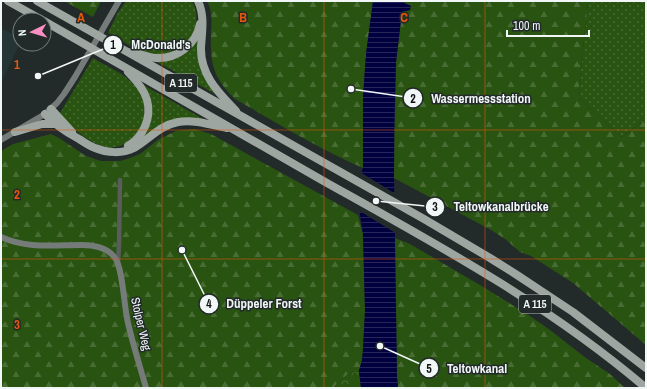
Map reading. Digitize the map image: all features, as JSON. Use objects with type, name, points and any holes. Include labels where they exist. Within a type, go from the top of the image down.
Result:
[{"type":"highway","name":"A 115","points":[[8,1],[27,12]]},
{"type":"highway","name":"A 115","points":[[37,1],[424,219],[490,258],[573,312],[646,368]]},
{"type":"highway","points":[[198,1],[203,15],[201,49],[203,66],[210,82],[242,117]]},
{"type":"highway","points":[[120,49],[154,58],[168,57],[176,54],[186,48],[199,31],[203,15]]},
{"type":"highway","name":"A 115","points":[[52,26],[416,232],[489,276],[543,310],[592,344],[646,388]]},
{"type":"highway","points":[[117,62],[136,80],[142,89],[147,101],[149,112],[148,121],[144,130],[138,138],[119,152]]},
{"type":"highway","points":[[48,111],[55,124],[72,136],[102,151],[126,151],[140,144],[160,129],[179,122],[203,123],[236,130]]},
{"type":"highway","points":[[48,111],[81,141]]},
{"type":"highway","points":[[15,132],[42,124],[55,124]]},
{"type":"street","points":[[1,140],[48,111],[64,94],[119,1]]},
{"type":"street","name":"Stolper Weg","points":[[120,180],[118,264],[128,325],[146,388]]},
{"type":"street","points":[[1,237],[27,245],[95,246],[111,253],[116,258],[118,264]]},
{"type":"shaded area","points":[[373,1],[405,1],[404,3],[411,6],[410,10],[402,12],[396,62],[394,178],[398,388],[361,388],[359,371],[362,360],[365,311],[363,234],[360,215],[363,168],[363,97],[366,54]]},
{"type":"shaded area","points":[[1,28],[12,34],[12,52],[16,52],[1,83]]},
{"type":"green space","points":[[64,1],[101,1],[93,17]]},
{"type":"green space","points":[[126,1],[192,1],[196,11],[194,31],[182,46],[174,51],[164,54],[153,54],[141,51],[108,33],[117,14]]},
{"type":"green space","points":[[207,1],[373,1],[366,54],[363,97],[363,168],[330,153],[282,126],[235,99],[227,91],[217,76],[212,61],[212,24],[210,8]]},
{"type":"green space","points":[[405,1],[588,1],[578,97],[621,137],[646,119],[646,345],[573,283],[531,256],[520,252],[505,239],[491,230],[394,178],[396,62],[402,12],[410,5],[404,3]]},
{"type":"green space","points":[[588,1],[646,1],[646,119],[621,137],[578,97]]},
{"type":"green space","points":[[200,32],[198,47],[215,94],[185,77],[186,76],[180,73],[179,74],[155,61],[169,58]]},
{"type":"green space","points":[[93,58],[120,73],[130,81],[138,90],[143,101],[145,113],[142,125],[136,134],[121,146],[110,147],[97,144],[79,133],[60,113]]},
{"type":"green space","points":[[140,83],[205,120],[192,119],[140,140],[150,114]]},
{"type":"green space","points":[[194,129],[211,134],[358,215],[363,234],[365,311],[362,360],[359,371],[348,374],[333,388],[1,388],[1,151],[13,144],[51,134],[86,156],[101,161],[120,161],[140,154],[159,139],[176,131]]},
{"type":"green space","points":[[395,238],[410,244],[527,314],[610,374],[625,388],[398,388]]},
{"type":"green space","points":[[359,371],[361,388],[333,388],[348,374]]},
{"type":"pier","points":[[360,172],[396,194],[397,234],[358,210]]},
{"type":"place","name":"McDonald's","points":[[38,76]]},
{"type":"place","name":"Wassermessstation","points":[[351,89]]},
{"type":"place","name":"Teltowkanalbrücke","points":[[376,201]]},
{"type":"place","name":"Düppeler Forst","points":[[182,250]]},
{"type":"place","name":"Teltowkanal","points":[[380,346]]}]
